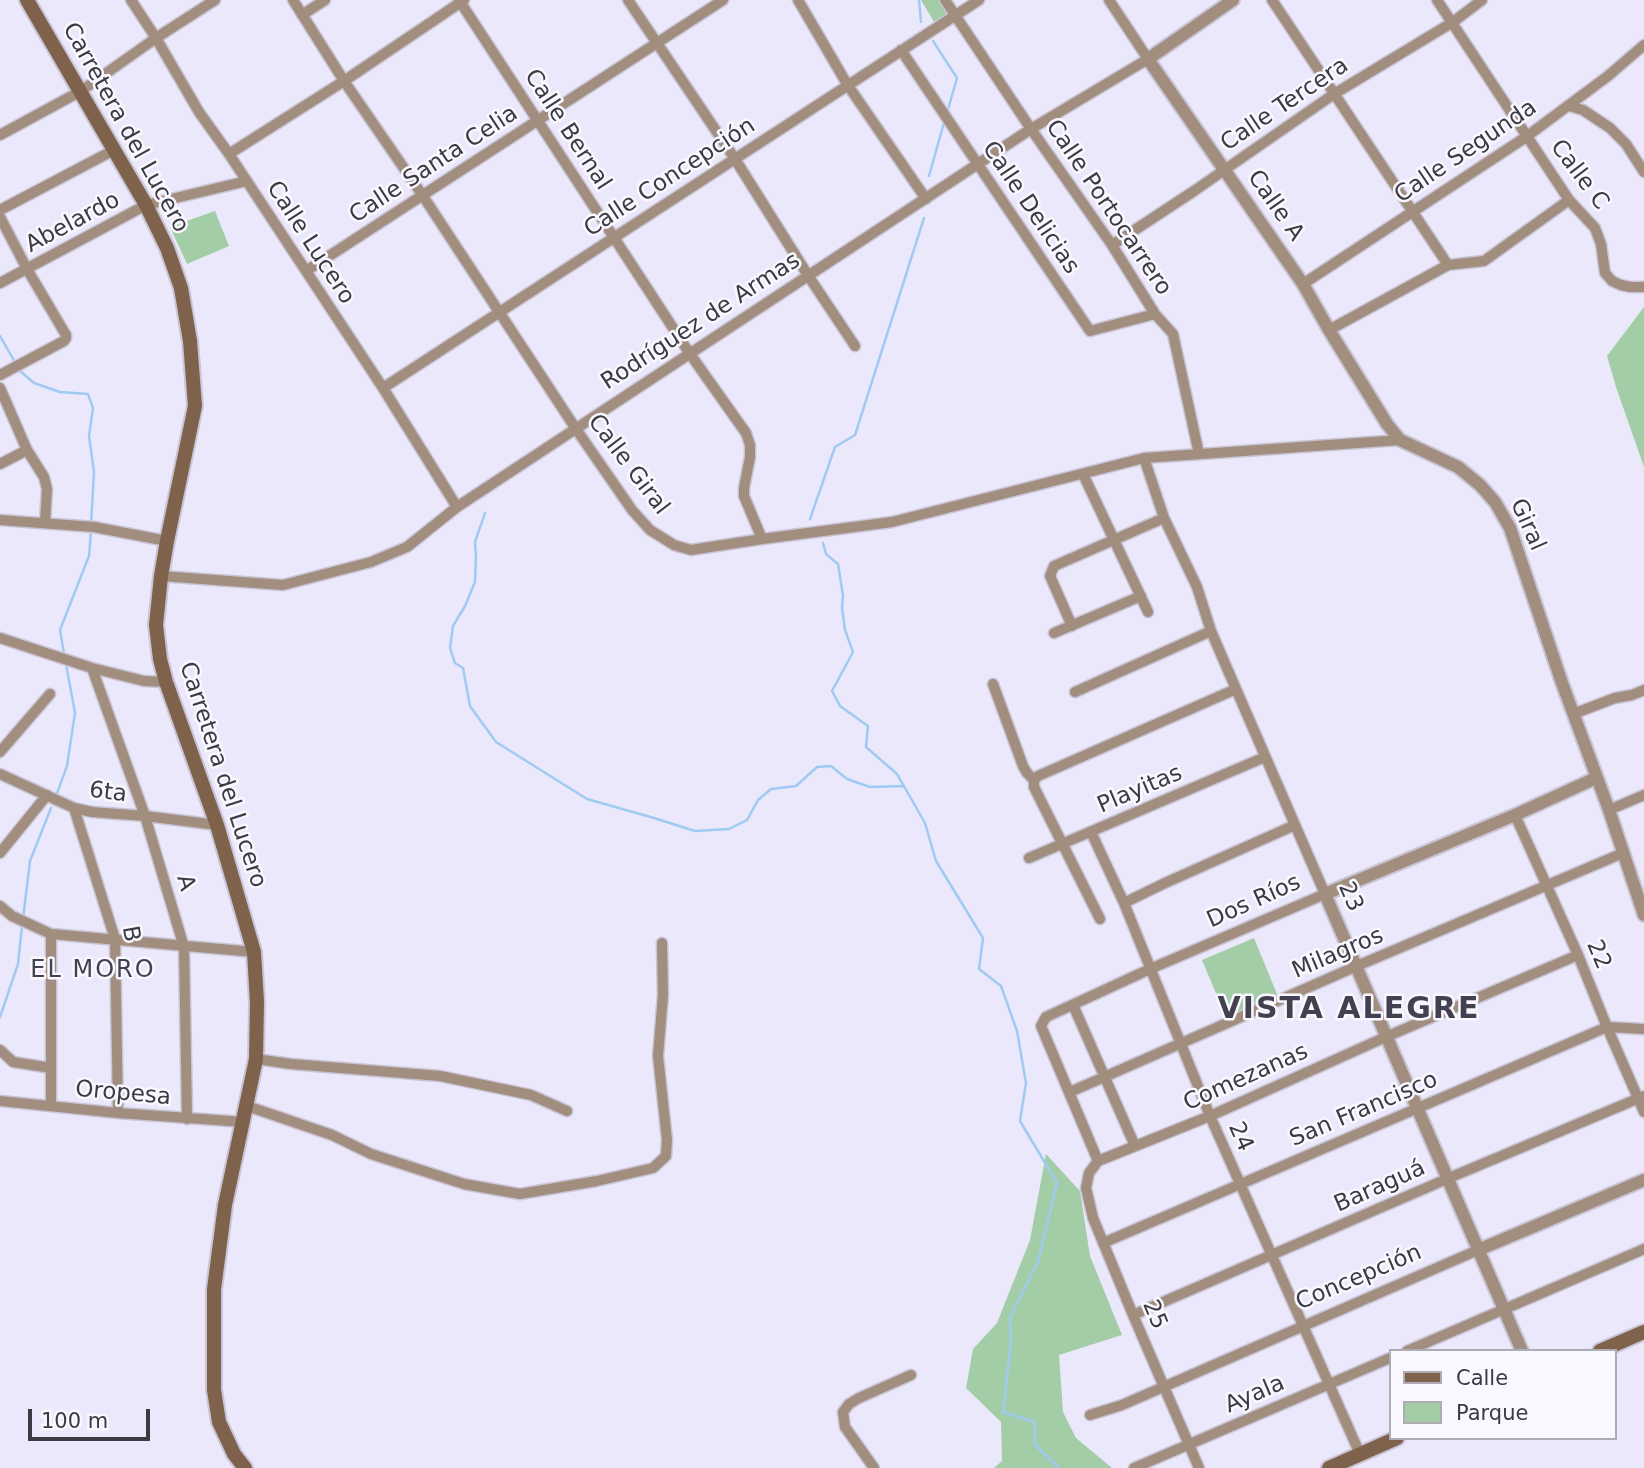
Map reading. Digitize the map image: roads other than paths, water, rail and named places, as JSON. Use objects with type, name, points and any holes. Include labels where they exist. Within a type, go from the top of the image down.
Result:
[{"type":"main road","name":"Carretera del Lucero","points":[[27,0],[146,205],[167,248],[181,288],[190,341],[195,406],[167,541],[156,625],[166,682],[217,825],[254,952],[256,1059],[225,1205],[214,1289],[214,1390],[219,1422],[234,1454],[245,1468]]},
{"type":"main road","points":[[1605,1349],[1644,1332]]},
{"type":"main road","points":[[1329,1468],[1392,1440]]},
{"type":"street","name":"Calle Lucero","points":[[131,0],[199,112],[383,388],[457,507]]},
{"type":"street","points":[[0,135],[81,91],[215,0]]},
{"type":"street","name":"Calle Giral","points":[[293,0],[344,81],[632,510],[650,530],[674,545],[691,550],[892,522],[1144,458]]},
{"type":"street","points":[[302,15],[325,0]]},
{"type":"street","points":[[628,0],[735,159],[855,346]]},
{"type":"street","name":"Calle Santa Celia","points":[[306,271],[723,0]]},
{"type":"street","points":[[798,0],[847,84],[926,199]]},
{"type":"street","name":"Calle Portocarrero","points":[[945,0],[1112,245],[1155,314],[1166,324],[1175,341],[1199,454]]},
{"type":"street","name":"Calle Concepción","points":[[383,388],[979,0]]},
{"type":"street","name":"Calle A","points":[[1110,0],[1303,284],[1387,424],[1400,440]]},
{"type":"street","name":"Rodríguez de Armas","points":[[162,576],[283,585],[371,562],[407,547],[457,507],[1031,129],[1148,59],[1233,0]]},
{"type":"street","points":[[1272,0],[1448,265]]},
{"type":"street","name":"Calle C","points":[[1437,0],[1569,200],[1595,228],[1601,244],[1605,273],[1612,281],[1621,285],[1644,287]]},
{"type":"street","name":"Calle Tercera","points":[[1112,245],[1334,94],[1452,22],[1482,0]]},
{"type":"street","points":[[229,154],[344,81],[461,1]]},
{"type":"street","name":"Calle Bernal","points":[[461,1],[690,354],[746,433],[750,457],[744,496],[762,538]]},
{"type":"street","name":"Calle Segunda","points":[[1303,284],[1569,106],[1644,45]]},
{"type":"street","name":"Calle Delicias","points":[[901,50],[1090,331],[1155,314]]},
{"type":"street","points":[[1569,106],[1583,110],[1610,128],[1626,144],[1644,172]]},
{"type":"street","points":[[0,210],[114,150]]},
{"type":"street","name":"Abelardo","points":[[0,283],[146,205],[247,181]]},
{"type":"street","points":[[1329,330],[1448,265],[1484,261],[1569,200]]},
{"type":"street","points":[[0,217],[66,335],[64,341],[0,375]]},
{"type":"street","points":[[0,388],[27,450],[44,477],[47,489],[45,523]]},
{"type":"street","name":"Giral","points":[[1144,458],[1400,440],[1458,467],[1480,485],[1495,502],[1510,528],[1644,915]]},
{"type":"street","points":[[0,464],[27,450]]},
{"type":"street","name":"23","points":[[1144,458],[1164,518],[1197,587],[1211,631],[1521,1349]]},
{"type":"street","points":[[1083,474],[1148,612]]},
{"type":"street","points":[[1072,626],[1050,576],[1054,566],[1164,518]]},
{"type":"street","points":[[0,520],[90,527],[167,541]]},
{"type":"street","points":[[1054,633],[1141,596]]},
{"type":"street","points":[[1075,692],[1211,631]]},
{"type":"street","points":[[0,638],[92,668],[144,681],[166,682]]},
{"type":"street","name":"A","points":[[92,668],[145,816],[184,947],[187,1119]]},
{"type":"street","points":[[993,684],[1023,766],[1027,773],[1036,778]]},
{"type":"street","points":[[1036,778],[1236,689]]},
{"type":"street","points":[[1573,714],[1644,690]]},
{"type":"street","points":[[0,752],[50,694]]},
{"type":"street","name":"Playitas","points":[[1029,858],[1265,757]]},
{"type":"street","name":"6ta","points":[[0,774],[74,808],[217,825]]},
{"type":"street","points":[[1036,778],[1034,788],[1100,919]]},
{"type":"street","name":"Dos Ríos","points":[[1070,1092],[1041,1026],[1046,1017],[1596,778]]},
{"type":"street","points":[[0,853],[47,794]]},
{"type":"street","points":[[1609,810],[1644,795]]},
{"type":"street","name":"B","points":[[74,808],[115,939],[118,1113]]},
{"type":"street","name":"22","points":[[1515,815],[1607,1027],[1641,1097],[1644,1112]]},
{"type":"street","points":[[1124,903],[1295,825]]},
{"type":"street","name":"24","points":[[1091,832],[1124,903],[1210,1116],[1360,1454]]},
{"type":"street","name":"Milagros","points":[[1070,1092],[1623,853]]},
{"type":"street","points":[[0,906],[12,916],[51,934],[254,952]]},
{"type":"street","points":[[51,934],[51,1106]]},
{"type":"street","points":[[247,1107],[332,1135],[370,1154],[452,1181],[520,1194],[653,1168],[666,1156],[667,1140],[658,1056],[663,995],[662,943]]},
{"type":"street","name":"Comezanas","points":[[1098,1161],[1210,1116],[1578,955]]},
{"type":"street","points":[[1073,1005],[1135,1146]]},
{"type":"street","name":"San Francisco","points":[[1103,1243],[1607,1027],[1644,1029]]},
{"type":"street","points":[[0,1050],[13,1062],[51,1068]]},
{"type":"street","points":[[256,1059],[440,1076],[531,1095],[567,1111]]},
{"type":"street","points":[[1070,1092],[1098,1161]]},
{"type":"street","name":"Baraguá","points":[[1133,1315],[1641,1097]]},
{"type":"street","name":"Oropesa","points":[[0,1101],[244,1122]]},
{"type":"street","name":"25","points":[[1098,1161],[1089,1173],[1086,1188],[1093,1218],[1199,1468]]},
{"type":"street","name":"Concepción","points":[[1090,1415],[1122,1405],[1644,1180]]},
{"type":"street","points":[[1412,1349],[1644,1249]]},
{"type":"street","name":"Ayala","points":[[1134,1468],[1388,1359]]},
{"type":"street","points":[[874,1468],[845,1427],[843,1412],[859,1398],[911,1374]]},
{"type":"waterway","points":[[919,0],[921,22]]},
{"type":"waterway","points":[[933,41],[957,78],[947,113]]},
{"type":"waterway","points":[[929,176],[945,119]]},
{"type":"waterway","points":[[810,519],[835,447],[855,435],[924,218]]},
{"type":"waterway","points":[[0,336],[16,364]]},
{"type":"waterway","points":[[19,370],[34,383],[60,392],[88,394],[93,408],[89,436],[94,472],[91,524]]},
{"type":"waterway","points":[[485,513],[475,542],[475,582],[453,626],[450,648],[455,663],[463,668],[470,706],[496,742],[587,799],[695,831],[729,829],[747,820],[758,800],[771,789],[796,786],[817,767],[831,766],[847,779],[870,787],[904,786]]},
{"type":"waterway","points":[[64,654],[60,630],[89,556],[91,531]]},
{"type":"waterway","points":[[823,543],[826,554],[838,564],[845,630],[853,652],[832,691],[840,706],[868,726],[866,747],[897,774],[925,823],[936,861],[983,938],[979,969],[1001,986],[1017,1031],[1026,1083],[1020,1121],[1057,1183],[1038,1262],[1010,1318],[1011,1342],[1003,1412],[1035,1422],[1035,1445],[1059,1468]]},
{"type":"waterway","points":[[56,796],[67,766],[75,713],[66,664]]},
{"type":"waterway","points":[[23,919],[30,861],[51,808]]},
{"type":"waterway","points":[[0,1017],[18,964],[22,926]]},
{"type":"district","name":"EL MORO","points":[[93,971]]},
{"type":"district","name":"VISTA ALEGRE","points":[[1349,1010]]}]
